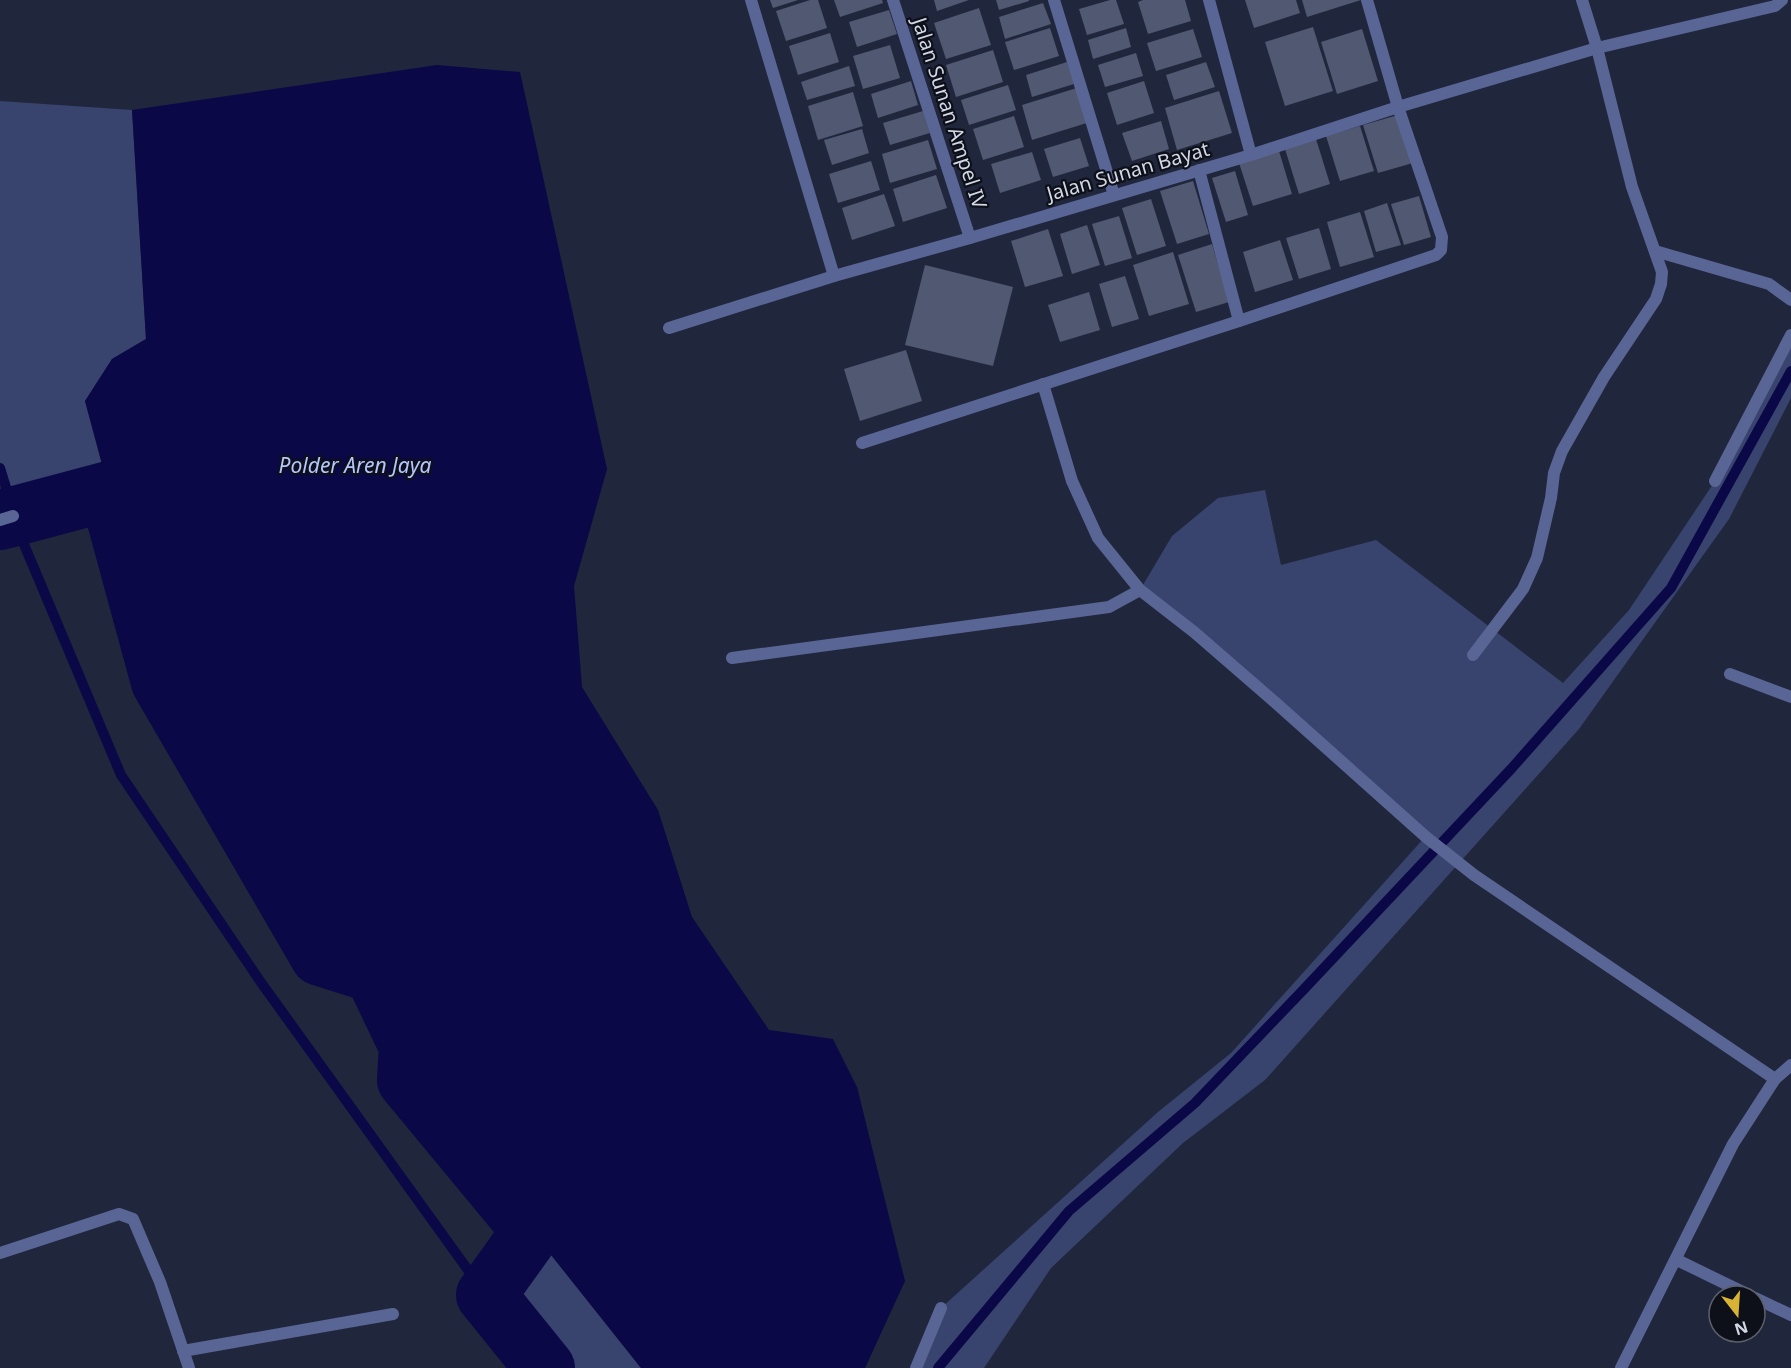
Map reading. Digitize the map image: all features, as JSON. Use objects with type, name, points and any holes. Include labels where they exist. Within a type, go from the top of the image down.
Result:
[{"type":"street","points":[[751,0],[834,276]]},
{"type":"street","name":"Jalan Sunan Ampel IV","points":[[893,0],[969,238]]},
{"type":"street","points":[[1054,0],[1114,195]]},
{"type":"street","points":[[1209,0],[1251,155]]},
{"type":"street","points":[[862,443],[1436,255],[1441,250],[1442,237],[1398,107],[1366,0]]},
{"type":"street","points":[[1473,655],[1523,589],[1537,558],[1551,498],[1554,473],[1562,452],[1604,377],[1656,299],[1661,284],[1662,272],[1632,187],[1597,48],[1582,0]]},
{"type":"street","name":"Jalan Sunan Bayat","points":[[669,328],[834,276],[1251,155],[1398,107],[1597,48],[1775,6],[1782,0]]},
{"type":"street","points":[[1199,170],[1239,321]]},
{"type":"street","points":[[1655,251],[1769,284],[1791,300]]},
{"type":"street","points":[[1715,481],[1791,335]]},
{"type":"street","points":[[1043,384],[1072,481],[1098,538],[1140,590],[1194,632],[1425,837],[1474,875],[1775,1079]]},
{"type":"street","points":[[0,520],[13,516]]},
{"type":"street","points":[[732,658],[1109,607],[1140,590]]},
{"type":"street","points":[[1730,675],[1791,697]]},
{"type":"street","points":[[1621,1368],[1733,1144],[1775,1079],[1791,1065]]},
{"type":"street","points":[[0,1253],[119,1214],[133,1219],[160,1282],[189,1368]]},
{"type":"street","points":[[1677,1260],[1726,1284]]},
{"type":"street","points":[[1767,1304],[1791,1315]]},
{"type":"street","points":[[916,1368],[940,1308]]},
{"type":"street","points":[[183,1351],[393,1314]]},
{"type":"shaded area","points":[[0,101],[132,110],[146,339],[112,359],[85,401],[109,491],[13,516],[0,473]]},
{"type":"shaded area","points":[[1791,335],[1791,398],[1729,519],[1579,729],[1265,1080],[1183,1143],[1051,1268],[984,1368],[916,1368],[941,1308],[1158,1112],[1231,1053],[1425,837],[1140,590],[1172,536],[1218,498],[1265,490],[1281,565],[1376,540],[1563,683],[1629,610],[1715,481]]},
{"type":"shaded area","points":[[532,1231],[641,1368],[545,1368],[486,1295]]},
{"type":"water","name":"Polder Aren Jaya","points":[[437,65],[520,72],[607,469],[574,586],[582,687],[658,810],[692,917],[769,1030],[833,1039],[857,1087],[905,1281],[865,1368],[641,1368],[407,1080],[409,1046],[374,973],[320,956],[161,682],[85,401],[112,359],[146,339],[132,110]]},
{"type":"building","points":[[770,0],[798,0],[773,8]]},
{"type":"building","points":[[810,0],[818,0],[827,28],[786,41],[776,11]]},
{"type":"building","points":[[834,0],[882,0],[883,3],[840,17]]},
{"type":"building","points":[[934,0],[969,0],[937,11]]},
{"type":"building","points":[[996,0],[1029,0],[1029,1],[999,10]]},
{"type":"building","points":[[1116,0],[1124,24],[1087,35],[1079,9]]},
{"type":"building","points":[[1185,0],[1191,21],[1148,34],[1138,2]]},
{"type":"building","points":[[1245,0],[1296,0],[1300,13],[1254,28]]},
{"type":"building","points":[[1302,0],[1361,0],[1307,17]]},
{"type":"building","points":[[1043,3],[1051,24],[1005,39],[999,17]]},
{"type":"building","points":[[979,8],[991,45],[946,59],[934,23]]},
{"type":"building","points":[[889,10],[897,34],[857,47],[849,22]]},
{"type":"building","points":[[1313,27],[1333,91],[1285,106],[1265,42]]},
{"type":"building","points":[[1050,28],[1059,56],[1014,70],[1005,42]]},
{"type":"building","points":[[1126,28],[1131,47],[1093,59],[1088,40]]},
{"type":"building","points":[[1193,29],[1202,57],[1156,71],[1147,43]]},
{"type":"building","points":[[1362,29],[1378,81],[1337,94],[1321,42]]},
{"type":"building","points":[[830,33],[839,62],[798,75],[789,46]]},
{"type":"building","points":[[890,45],[900,78],[863,89],[853,56]]},
{"type":"building","points":[[993,50],[1003,82],[956,97],[946,65]]},
{"type":"building","points":[[1136,53],[1143,76],[1105,87],[1098,65]]},
{"type":"building","points":[[1067,62],[1074,84],[1032,97],[1026,75]]},
{"type":"building","points":[[1206,62],[1215,87],[1174,100],[1166,75]]},
{"type":"building","points":[[849,66],[855,86],[807,100],[801,82]]},
{"type":"building","points":[[911,81],[918,105],[878,118],[871,94]]},
{"type":"building","points":[[1144,81],[1154,113],[1117,125],[1107,93]]},
{"type":"building","points":[[1008,85],[1016,110],[969,125],[961,100]]},
{"type":"building","points":[[1080,87],[1090,122],[1032,140],[1022,105]]},
{"type":"building","points":[[1219,91],[1232,133],[1177,150],[1165,108]]},
{"type":"building","points":[[853,92],[863,126],[818,140],[808,106]]},
{"type":"building","points":[[923,111],[930,133],[890,145],[883,123]]},
{"type":"building","points":[[1398,115],[1413,163],[1378,173],[1363,125]]},
{"type":"building","points":[[1014,116],[1024,147],[983,160],[973,129]]},
{"type":"building","points":[[1161,121],[1169,149],[1132,161],[1122,133]]},
{"type":"building","points":[[1360,126],[1374,171],[1340,181],[1326,136]]},
{"type":"building","points":[[862,129],[869,153],[832,165],[824,140]]},
{"type":"building","points":[[1080,138],[1089,166],[1053,177],[1044,149]]},
{"type":"building","points":[[1316,139],[1330,184],[1299,194],[1285,149]]},
{"type":"building","points":[[928,140],[937,169],[890,183],[882,154]]},
{"type":"building","points":[[1279,151],[1292,194],[1253,206],[1239,163]]},
{"type":"building","points":[[1032,152],[1041,180],[1000,193],[991,164]]},
{"type":"building","points":[[871,161],[880,190],[838,203],[829,174]]},
{"type":"building","points":[[1235,171],[1248,215],[1226,222],[1212,178]]},
{"type":"building","points":[[936,175],[947,208],[903,222],[893,189]]},
{"type":"building","points":[[1193,181],[1209,234],[1177,244],[1160,191]]},
{"type":"building","points":[[884,194],[895,226],[852,240],[842,208]]},
{"type":"building","points":[[1419,196],[1431,237],[1404,245],[1391,204]]},
{"type":"building","points":[[1151,199],[1166,246],[1137,255],[1122,208]]},
{"type":"building","points":[[1387,203],[1401,245],[1376,252],[1364,211]]},
{"type":"building","points":[[1360,212],[1374,257],[1340,267],[1327,222]]},
{"type":"building","points":[[1119,216],[1132,258],[1105,266],[1092,224]]},
{"type":"building","points":[[1087,225],[1100,265],[1072,274],[1060,234]]},
{"type":"building","points":[[1319,228],[1331,269],[1299,279],[1286,238]]},
{"type":"building","points":[[1048,229],[1063,276],[1025,287],[1011,241]]},
{"type":"building","points":[[1280,240],[1293,280],[1255,292],[1243,252]]},
{"type":"building","points":[[1212,244],[1229,302],[1196,312],[1178,255]]},
{"type":"building","points":[[1173,252],[1189,304],[1149,316],[1133,265]]},
{"type":"building","points":[[925,265],[1013,287],[993,366],[905,345]]},
{"type":"building","points":[[1125,276],[1139,319],[1112,327],[1099,284]]},
{"type":"building","points":[[1089,292],[1100,330],[1060,342],[1048,305]]},
{"type":"building","points":[[906,350],[922,401],[860,421],[844,369]]},
{"type":"waterway","points":[[938,1368],[1069,1211],[1195,1103],[1512,768],[1671,588],[1791,371]]},
{"type":"waterway","points":[[0,468],[23,542],[121,775],[260,981],[486,1295],[545,1368]]},
{"type":"waterway","points":[[0,520],[109,491],[161,682],[320,956],[374,973],[409,1046],[407,1080],[532,1231],[486,1295],[545,1368]]}]
